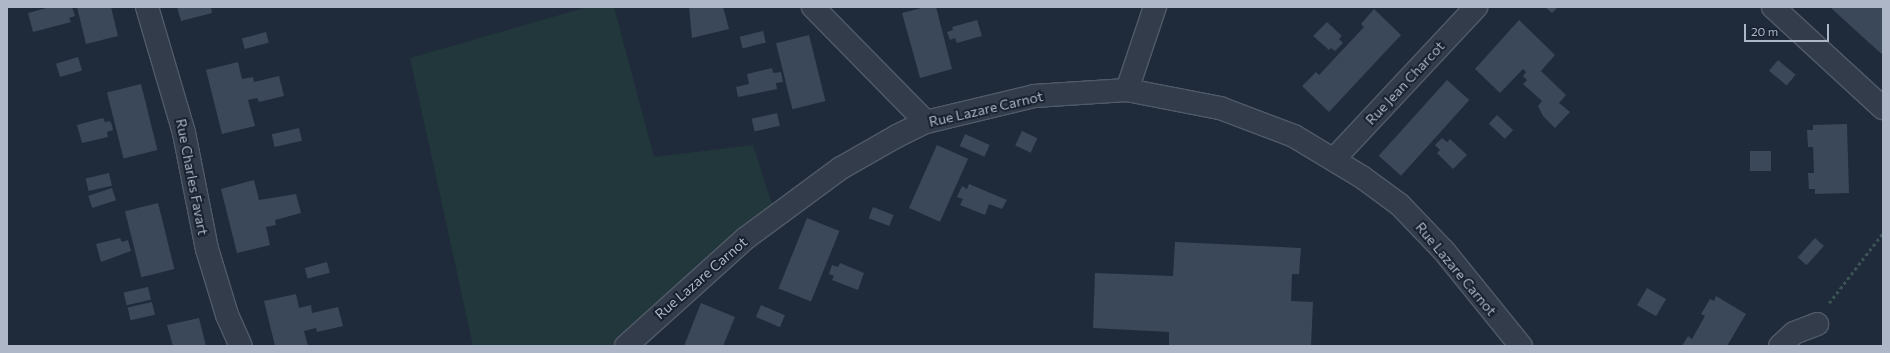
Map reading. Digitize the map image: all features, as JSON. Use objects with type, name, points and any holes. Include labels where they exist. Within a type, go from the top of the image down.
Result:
[{"type":"street","name":"Rue Charles Favart","points":[[147,7],[184,133],[207,249],[227,315],[240,346]]},
{"type":"street","points":[[813,7],[926,122]]},
{"type":"street","points":[[1127,90],[1155,7]]},
{"type":"street","name":"Rue Jean Charcot","points":[[1334,159],[1476,7]]},
{"type":"street","points":[[1773,7],[1883,108]]},
{"type":"street","name":"Rue Lazare Carnot","points":[[626,346],[746,238],[840,168],[926,122],[1034,96],[1127,90],[1220,108],[1289,134],[1334,159],[1400,206],[1421,226],[1521,346]]},
{"type":"street","points":[[1780,346],[1794,333],[1817,324]]},
{"type":"path","points":[[1817,324],[1835,291],[1883,233]]},
{"type":"green space","points":[[587,7],[614,7],[654,157],[753,145],[776,216],[626,346],[473,346],[410,58]]},
{"type":"building","points":[[50,7],[72,7],[75,16],[69,18],[71,22],[33,32],[28,13]]},
{"type":"building","points":[[77,7],[111,7],[118,36],[86,44]]},
{"type":"building","points":[[177,7],[211,7],[212,13],[181,21]]},
{"type":"building","points":[[689,7],[723,7],[729,29],[692,38]]},
{"type":"building","points":[[925,7],[936,7],[952,69],[920,78],[902,13]]},
{"type":"building","points":[[1545,7],[1558,7],[1552,13]]},
{"type":"building","points":[[1830,7],[1883,7],[1883,55],[1866,40]]},
{"type":"building","points":[[1374,9],[1401,35],[1329,112],[1302,86],[1316,72],[1319,75],[1364,27],[1361,24]]},
{"type":"building","points":[[977,20],[982,36],[957,43],[955,38],[950,40],[947,32],[953,30],[952,27]]},
{"type":"building","points":[[1519,20],[1555,55],[1541,71],[1566,95],[1559,103],[1570,112],[1555,128],[1543,116],[1538,106],[1542,101],[1523,84],[1527,80],[1523,76],[1526,72],[1523,69],[1500,93],[1475,69]]},
{"type":"building","points":[[1327,22],[1342,36],[1339,39],[1343,43],[1335,51],[1331,48],[1329,50],[1313,36]]},
{"type":"building","points":[[763,31],[766,43],[743,48],[740,37]]},
{"type":"building","points":[[266,32],[269,43],[245,49],[242,38]]},
{"type":"building","points":[[809,35],[825,101],[792,109],[776,43]]},
{"type":"building","points":[[78,57],[82,70],[60,77],[56,64]]},
{"type":"building","points":[[1778,60],[1796,75],[1787,86],[1769,71]]},
{"type":"building","points":[[238,62],[242,79],[253,77],[254,82],[279,76],[284,96],[259,102],[257,98],[248,100],[255,126],[222,134],[206,70]]},
{"type":"building","points":[[772,68],[773,73],[781,72],[783,82],[776,83],[777,89],[738,97],[736,87],[749,84],[747,74]]},
{"type":"building","points":[[1447,80],[1469,100],[1401,176],[1379,156]]},
{"type":"building","points":[[141,84],[157,150],[123,158],[107,92]]},
{"type":"building","points":[[777,113],[780,126],[755,132],[752,119]]},
{"type":"building","points":[[1497,115],[1513,130],[1505,139],[1489,124]]},
{"type":"building","points":[[103,118],[105,122],[110,121],[112,125],[113,130],[107,132],[108,137],[82,143],[77,125]]},
{"type":"building","points":[[1847,124],[1849,193],[1815,194],[1815,189],[1809,189],[1808,173],[1814,173],[1813,147],[1808,147],[1807,130],[1813,130],[1813,125]]},
{"type":"building","points":[[299,128],[302,141],[275,147],[272,134]]},
{"type":"building","points":[[1022,131],[1037,138],[1031,153],[1015,146]]},
{"type":"building","points":[[965,134],[990,145],[984,157],[960,146]]},
{"type":"building","points":[[1442,138],[1447,142],[1450,139],[1467,155],[1453,169],[1437,153],[1440,150],[1435,145]]},
{"type":"building","points":[[937,145],[968,159],[940,222],[909,208]]},
{"type":"building","points":[[1750,151],[1771,151],[1771,171],[1750,171]]},
{"type":"building","points":[[109,173],[112,186],[89,191],[86,178]]},
{"type":"building","points":[[254,180],[259,200],[296,194],[301,213],[275,220],[276,225],[266,227],[270,245],[237,253],[221,189]]},
{"type":"building","points":[[969,184],[1007,200],[1002,209],[989,204],[985,215],[960,205],[963,199],[957,197],[962,186],[967,189]]},
{"type":"building","points":[[112,188],[116,200],[92,208],[88,196]]},
{"type":"building","points":[[158,203],[174,269],[141,277],[125,211]]},
{"type":"building","points":[[873,207],[894,215],[889,226],[869,218]]},
{"type":"building","points":[[807,218],[839,231],[811,302],[779,288]]},
{"type":"building","points":[[120,238],[122,242],[128,240],[131,251],[101,262],[96,244]]},
{"type":"building","points":[[1815,238],[1824,246],[1807,265],[1798,257]]},
{"type":"building","points":[[1175,242],[1301,248],[1299,274],[1292,274],[1291,301],[1313,302],[1311,346],[1169,346],[1169,332],[1093,328],[1095,273],[1173,276]]},
{"type":"building","points":[[327,262],[330,273],[308,279],[305,268]]},
{"type":"building","points":[[840,263],[864,273],[858,290],[832,280],[834,276],[829,274],[832,265],[838,267]]},
{"type":"building","points":[[148,287],[151,300],[127,305],[124,293]]},
{"type":"building","points":[[1647,288],[1666,299],[1656,316],[1637,305]]},
{"type":"building","points":[[296,294],[299,308],[311,305],[312,313],[338,307],[343,326],[317,332],[316,328],[304,331],[308,346],[275,346],[264,301]]},
{"type":"building","points":[[1716,296],[1746,314],[1727,346],[1682,346],[1688,336],[1692,339],[1705,316],[1701,314],[1710,299],[1714,301]]},
{"type":"building","points":[[152,302],[155,315],[131,320],[128,308]]},
{"type":"building","points":[[701,303],[735,317],[723,346],[684,346]]},
{"type":"building","points":[[761,305],[785,315],[780,327],[756,317]]},
{"type":"building","points":[[199,318],[206,346],[173,346],[167,325]]}]
